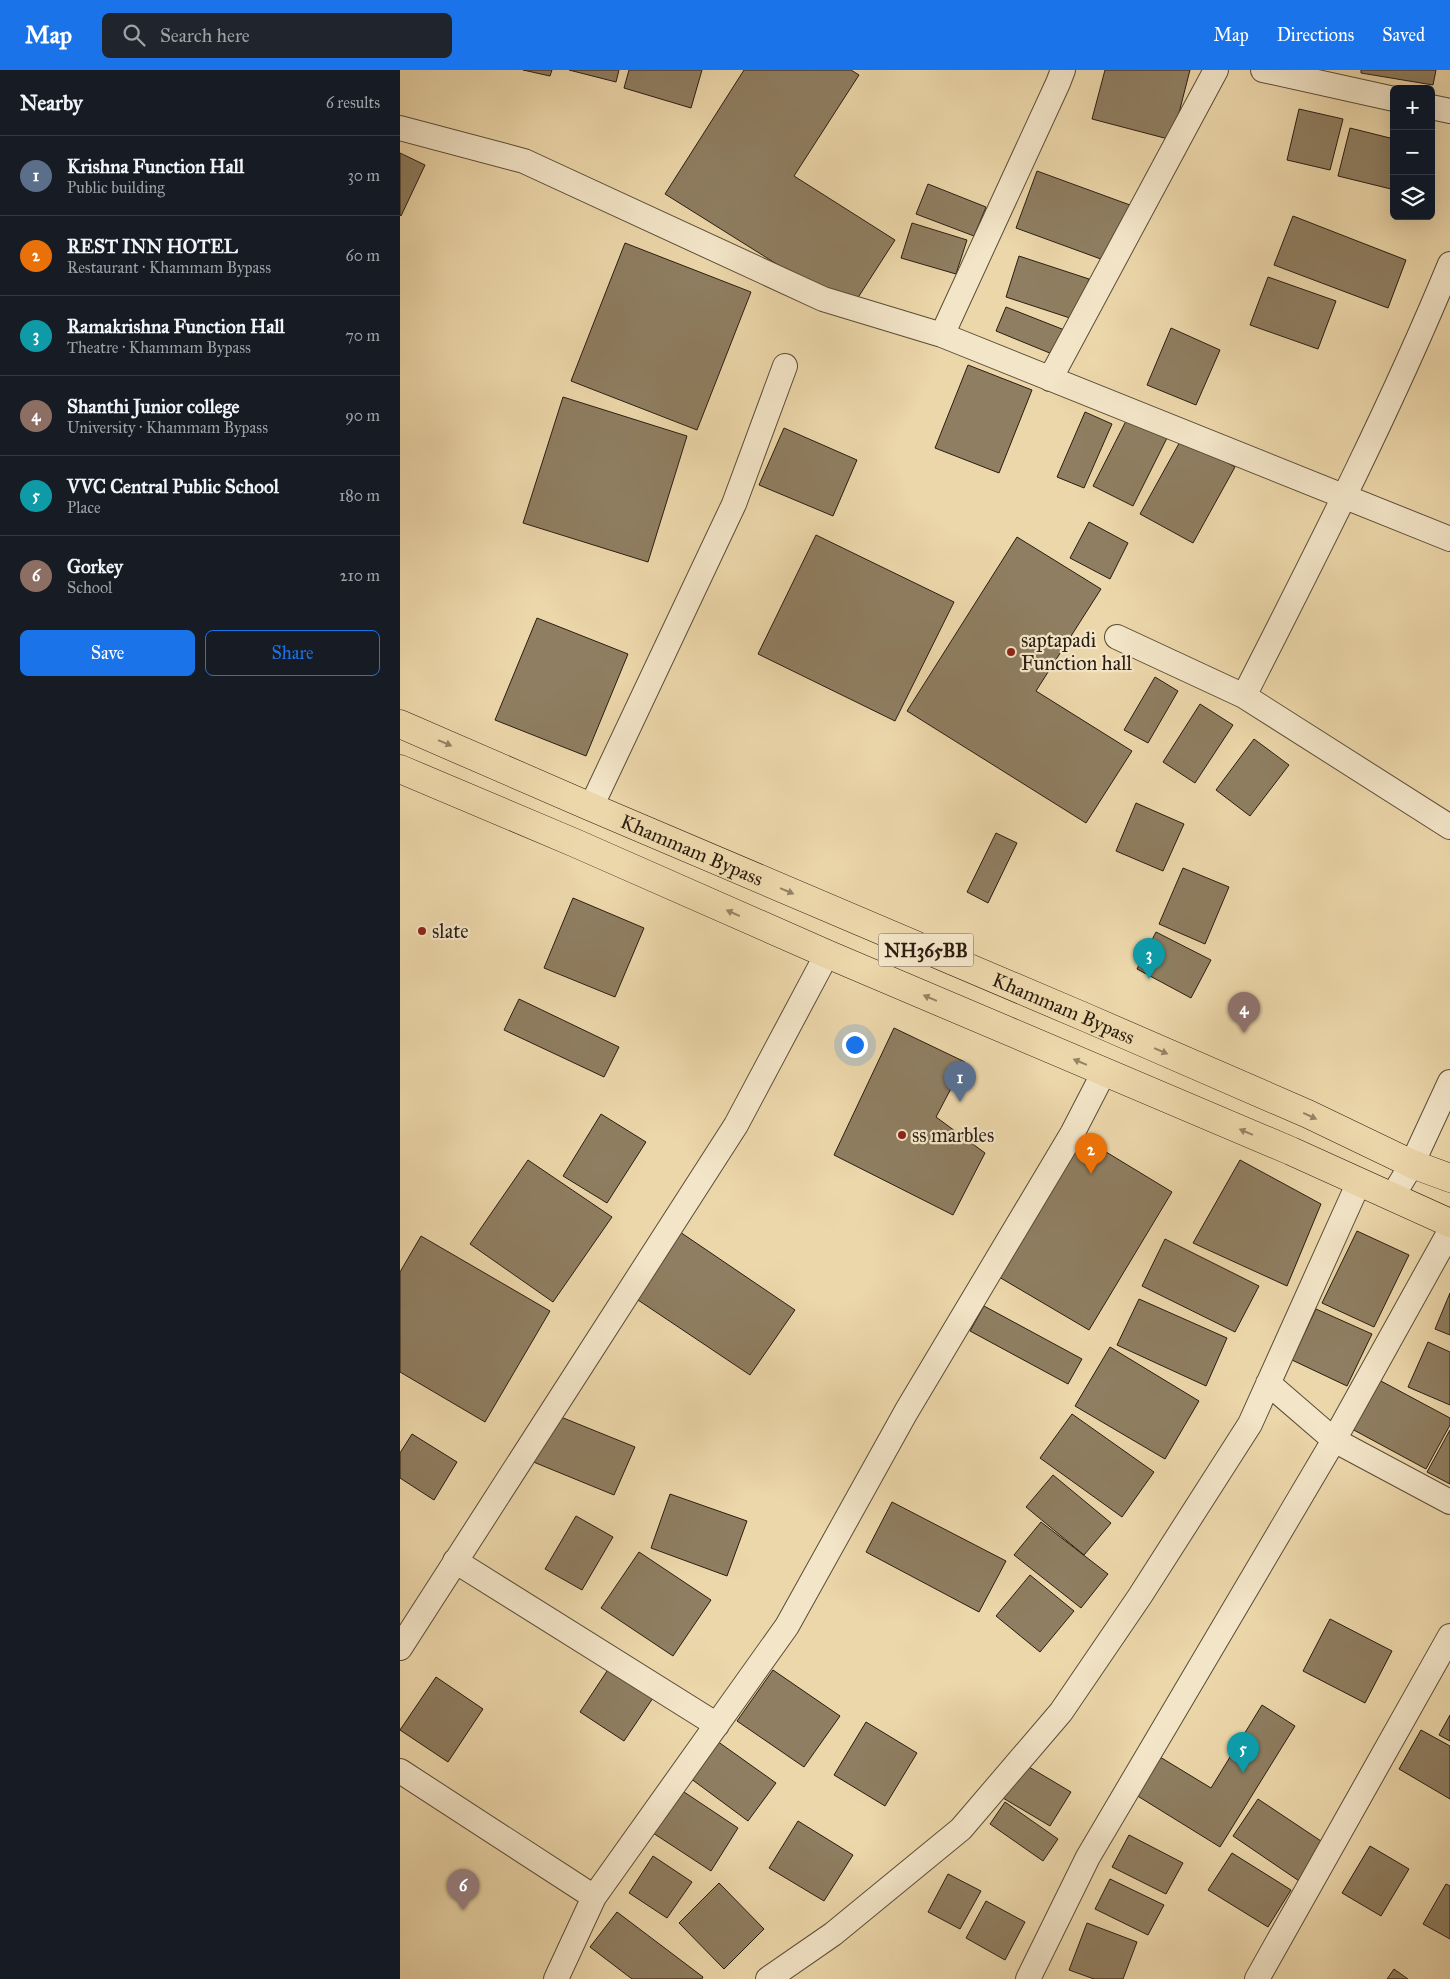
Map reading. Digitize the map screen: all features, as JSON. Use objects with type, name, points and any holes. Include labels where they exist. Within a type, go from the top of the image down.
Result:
[{"type":"highway","name":"Khammam Bypass","points":[[400,724],[1087,1018],[1308,1114],[1412,1164],[1450,1178]]},
{"type":"highway","name":"Khammam Bypass","points":[[400,769],[558,837],[575,842],[827,954],[1291,1151],[1450,1223]]},
{"type":"street","points":[[942,335],[1063,70]]},
{"type":"street","points":[[1050,379],[1216,70]]},
{"type":"street","points":[[1263,70],[1390,97]]},
{"type":"street","points":[[1435,108],[1450,111]]},
{"type":"street","points":[[400,128],[524,161],[823,299],[942,335],[1450,539]]},
{"type":"street","points":[[1244,696],[1344,497],[1423,329],[1450,264]]},
{"type":"street","points":[[591,807],[734,504],[785,366]]},
{"type":"street","points":[[1117,637],[1244,696],[1450,827]]},
{"type":"street","points":[[400,1648],[736,1125],[827,954]]},
{"type":"street","points":[[556,1979],[594,1897],[787,1626],[901,1421],[1072,1134],[1104,1072]]},
{"type":"street","points":[[1392,1197],[1412,1164],[1450,1082]]},
{"type":"street","points":[[768,1979],[833,1934],[961,1829],[1061,1712],[1140,1596],[1250,1424],[1359,1182]]},
{"type":"street","points":[[1028,1979],[1088,1857],[1334,1440],[1450,1231]]},
{"type":"street","points":[[1268,1383],[1334,1440],[1450,1502]]},
{"type":"street","points":[[455,1561],[717,1725]]},
{"type":"street","points":[[1257,1979],[1450,1636]]},
{"type":"street","points":[[400,1770],[594,1897]]},
{"type":"building","points":[[523,70],[552,70],[550,76]]},
{"type":"building","points":[[569,70],[619,70],[616,82]]},
{"type":"building","points":[[629,70],[702,70],[691,108],[624,88]]},
{"type":"building","points":[[744,70],[851,70],[859,75],[794,176],[895,240],[850,310],[665,194]]},
{"type":"building","points":[[1105,70],[1190,70],[1172,140],[1092,119]]},
{"type":"building","points":[[1361,70],[1436,70],[1433,85],[1361,73]]},
{"type":"building","points":[[1299,109],[1343,119],[1330,170],[1287,160]]},
{"type":"building","points":[[1350,128],[1390,138],[1390,189],[1338,176]]},
{"type":"building","points":[[400,153],[425,165],[401,216],[400,215]]},
{"type":"building","points":[[1037,171],[1130,205],[1109,262],[1016,228]]},
{"type":"building","points":[[928,184],[986,207],[974,236],[916,214]]},
{"type":"building","points":[[1293,216],[1406,260],[1388,308],[1274,265]]},
{"type":"building","points":[[912,223],[967,240],[956,274],[901,258]]},
{"type":"building","points":[[625,243],[751,292],[697,430],[571,381]]},
{"type":"building","points":[[1019,256],[1089,279],[1076,320],[1006,297]]},
{"type":"building","points":[[1268,277],[1336,301],[1318,349],[1250,325]]},
{"type":"building","points":[[1006,307],[1067,331],[1057,356],[996,331]]},
{"type":"building","points":[[1171,328],[1220,350],[1196,405],[1147,385]]},
{"type":"building","points":[[968,365],[1032,390],[999,473],[935,448]]},
{"type":"building","points":[[563,397],[687,436],[648,562],[523,523]]},
{"type":"building","points":[[1085,412],[1112,424],[1084,488],[1057,477]]},
{"type":"building","points":[[1127,419],[1167,438],[1133,506],[1093,486]]},
{"type":"building","points":[[784,428],[857,460],[833,516],[759,485]]},
{"type":"building","points":[[1182,438],[1235,467],[1193,543],[1140,514]]},
{"type":"building","points":[[1089,522],[1128,543],[1110,579],[1070,558]]},
{"type":"building","points":[[816,535],[954,602],[895,721],[758,654]]},
{"type":"building","points":[[1017,537],[1101,589],[1036,691],[1132,751],[1086,823],[907,711]]},
{"type":"building","points":[[537,618],[628,654],[586,756],[495,720]]},
{"type":"building","points":[[1155,677],[1178,691],[1148,743],[1124,730]]},
{"type":"building","points":[[1200,704],[1233,725],[1195,783],[1163,762]]},
{"type":"building","points":[[1254,739],[1289,765],[1250,816],[1216,790]]},
{"type":"building","points":[[1136,803],[1184,824],[1163,871],[1116,851]]},
{"type":"building","points":[[996,833],[1017,843],[988,903],[967,892]]},
{"type":"building","points":[[1183,868],[1229,887],[1205,944],[1159,924]]},
{"type":"building","points":[[573,898],[644,928],[615,997],[544,968]]},
{"type":"building","points":[[1156,932],[1211,960],[1191,998],[1137,969]]},
{"type":"building","points":[[519,999],[619,1047],[604,1077],[504,1030]]},
{"type":"building","name":"ss marbles","points":[[894,1028],[965,1062],[936,1117],[985,1153],[953,1215],[834,1155]]},
{"type":"building","points":[[601,1114],[646,1142],[607,1203],[563,1176]]},
{"type":"building","points":[[1083,1138],[1172,1192],[1089,1330],[999,1277]]},
{"type":"building","points":[[528,1160],[612,1217],[553,1302],[470,1244]]},
{"type":"building","points":[[1240,1160],[1321,1204],[1287,1286],[1193,1243]]},
{"type":"building","points":[[677,1230],[795,1310],[750,1375],[632,1296]]},
{"type":"building","points":[[1357,1231],[1409,1255],[1374,1327],[1322,1303]]},
{"type":"building","points":[[421,1236],[550,1311],[485,1422],[400,1372],[400,1272]]},
{"type":"building","points":[[1165,1239],[1259,1286],[1235,1332],[1142,1286]]},
{"type":"building","points":[[1450,1293],[1450,1335],[1435,1329]]},
{"type":"building","points":[[1139,1299],[1227,1338],[1206,1386],[1117,1345]]},
{"type":"building","points":[[984,1306],[1082,1359],[1068,1384],[970,1331]]},
{"type":"building","points":[[1316,1309],[1372,1334],[1347,1386],[1292,1360]]},
{"type":"building","points":[[1428,1342],[1450,1352],[1450,1405],[1408,1387]]},
{"type":"building","points":[[1110,1347],[1199,1401],[1165,1459],[1075,1406]]},
{"type":"building","points":[[1379,1380],[1450,1418],[1450,1425],[1426,1469],[1352,1429]]},
{"type":"building","points":[[551,1413],[635,1447],[614,1495],[531,1461]]},
{"type":"building","points":[[1072,1414],[1154,1472],[1122,1517],[1040,1458]]},
{"type":"building","points":[[1450,1430],[1450,1484],[1427,1472]]},
{"type":"building","points":[[412,1434],[457,1462],[434,1500],[400,1478],[400,1453]]},
{"type":"building","points":[[1053,1475],[1111,1523],[1084,1555],[1026,1507]]},
{"type":"building","points":[[670,1494],[747,1521],[727,1576],[651,1548]]},
{"type":"building","points":[[892,1502],[1006,1561],[979,1612],[866,1552]]},
{"type":"building","points":[[576,1516],[613,1537],[582,1590],[545,1569]]},
{"type":"building","points":[[1041,1522],[1108,1574],[1081,1608],[1014,1555]]},
{"type":"building","points":[[639,1552],[711,1600],[673,1656],[601,1608]]},
{"type":"building","points":[[1030,1575],[1074,1611],[1040,1652],[996,1616]]},
{"type":"building","points":[[1330,1619],[1392,1651],[1365,1703],[1303,1671]]},
{"type":"building","points":[[611,1665],[655,1695],[624,1741],[580,1712]]},
{"type":"building","points":[[773,1670],[840,1716],[804,1767],[737,1721]]},
{"type":"building","points":[[436,1677],[483,1709],[448,1762],[400,1730]]},
{"type":"building","points":[[1262,1705],[1295,1726],[1220,1847],[1136,1795],[1160,1757],[1211,1788]]},
{"type":"building","points":[[1450,1715],[1450,1741],[1439,1735]]},
{"type":"building","points":[[866,1722],[917,1753],[885,1806],[834,1775]]},
{"type":"building","points":[[1421,1730],[1450,1746],[1450,1799],[1399,1769]]},
{"type":"building","points":[[717,1741],[776,1783],[748,1821],[690,1778]]},
{"type":"building","points":[[1024,1764],[1071,1792],[1050,1826],[1003,1798]]},
{"type":"building","points":[[678,1788],[738,1828],[711,1871],[650,1831]]},
{"type":"building","points":[[1258,1799],[1330,1847],[1305,1885],[1233,1836]]},
{"type":"building","points":[[1005,1802],[1058,1839],[1043,1861],[990,1824]]},
{"type":"building","points":[[798,1821],[853,1855],[824,1901],[769,1868]]},
{"type":"building","points":[[1129,1835],[1183,1863],[1166,1894],[1112,1867]]},
{"type":"building","points":[[1370,1846],[1409,1869],[1381,1916],[1342,1893]]},
{"type":"building","points":[[1232,1853],[1291,1890],[1268,1927],[1208,1890]]},
{"type":"building","points":[[653,1856],[692,1882],[667,1918],[629,1893]]},
{"type":"building","points":[[948,1874],[981,1891],[960,1929],[928,1912]]},
{"type":"building","points":[[1110,1879],[1164,1905],[1148,1935],[1095,1909]]},
{"type":"building","points":[[719,1883],[764,1929],[724,1969],[679,1923]]},
{"type":"building","points":[[1446,1884],[1450,1886],[1450,1939],[1423,1924]]},
{"type":"building","points":[[986,1901],[1025,1922],[1005,1960],[966,1938]]},
{"type":"building","points":[[617,1912],[703,1977],[702,1979],[632,1979],[590,1947]]},
{"type":"building","points":[[1087,1923],[1137,1942],[1123,1979],[1094,1979],[1069,1970]]},
{"type":"building","points":[[1394,1969],[1408,1979],[1387,1979]]},
{"type":"place","name":"saptapadi Function hall","points":[[1011,652]]},
{"type":"place","name":"slate","points":[[422,931]]},
{"type":"place","name":"Ramakrishna Function Hall","points":[[1149,979]]},
{"type":"place","name":"Shanthi Junior college","points":[[1244,1033]]},
{"type":"place","name":"Krishna Function Hall","points":[[960,1102]]},
{"type":"place","name":"ss marbles","points":[[902,1135]]},
{"type":"place","name":"REST INN HOTEL","points":[[1091,1174]]},
{"type":"place","name":"VVC Central Public School","points":[[1243,1773]]},
{"type":"place","name":"Gorkey","points":[[463,1910]]}]
